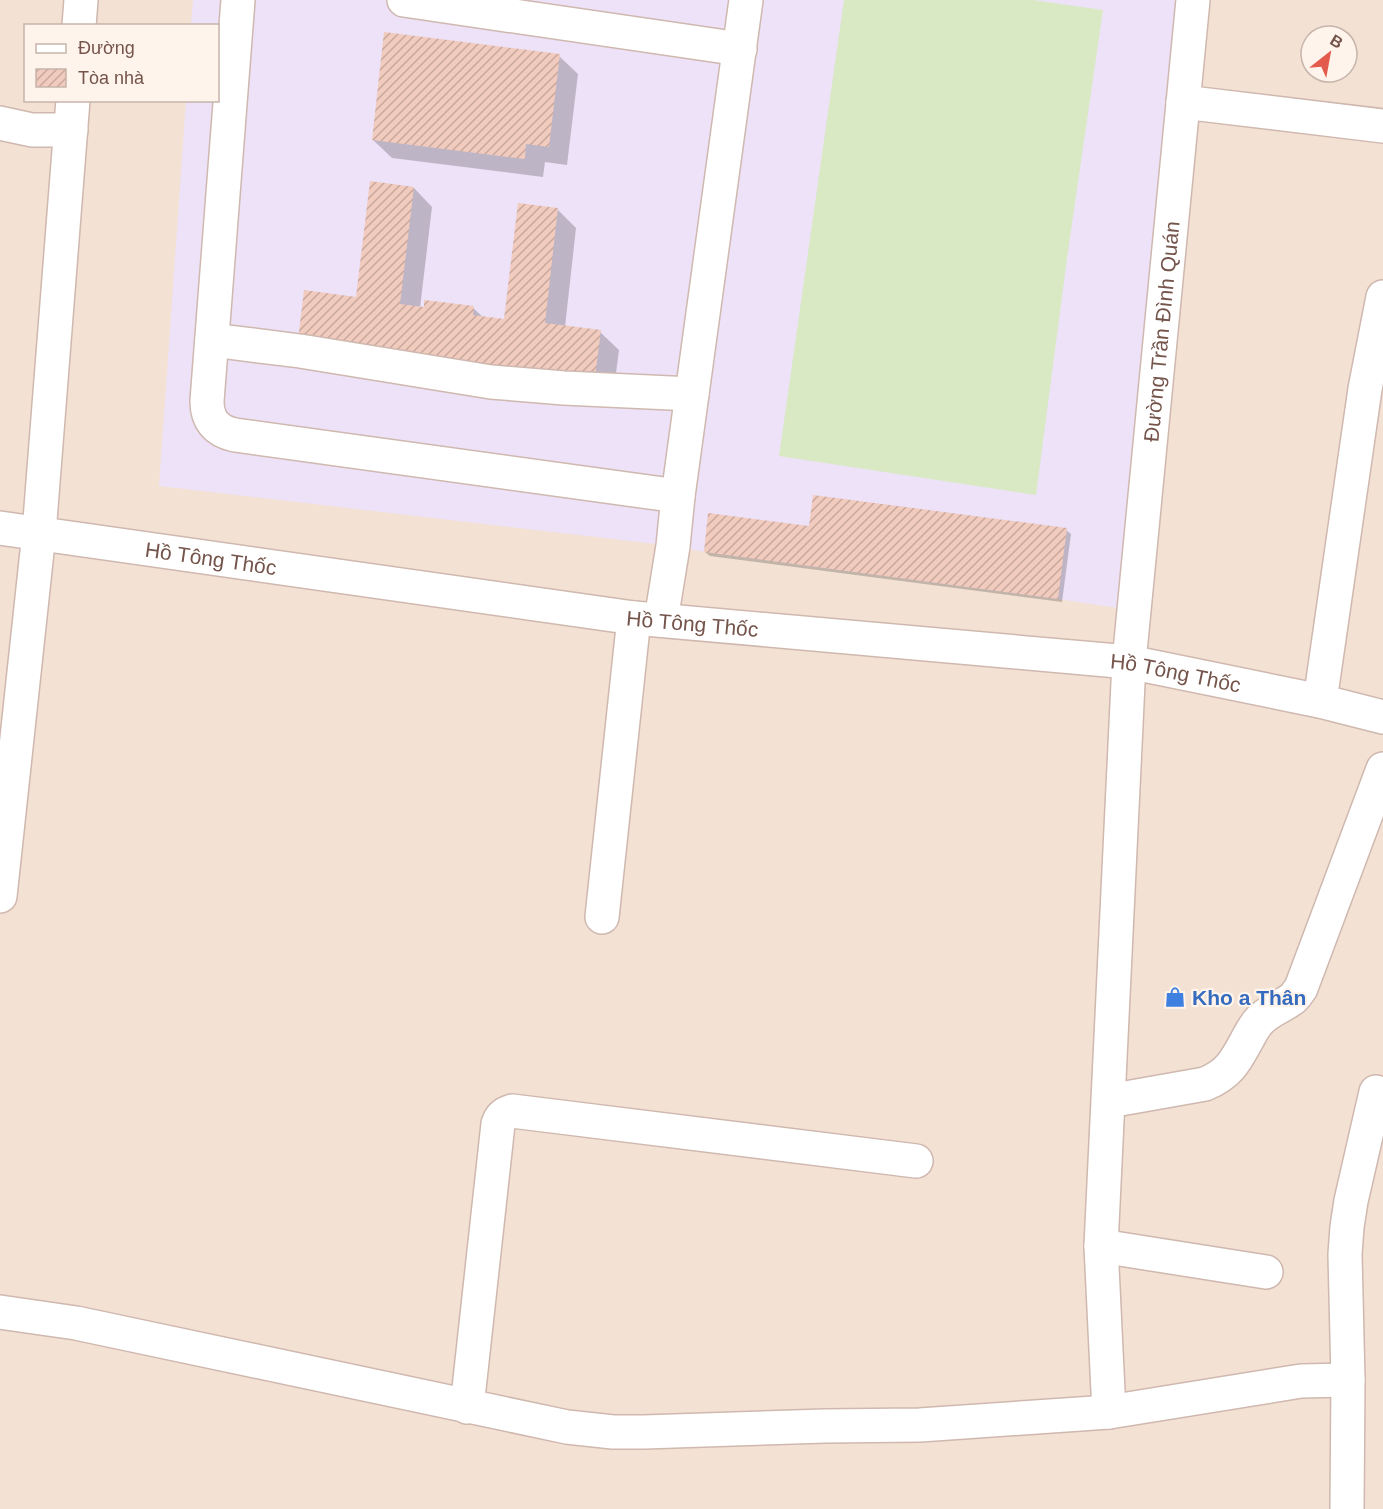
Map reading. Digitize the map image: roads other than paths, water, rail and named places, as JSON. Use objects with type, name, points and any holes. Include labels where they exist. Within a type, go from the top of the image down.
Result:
[{"type":"street","points":[[79,24],[81,0]]},
{"type":"street","points":[[238,0],[207,408],[214,424],[226,434],[678,496]]},
{"type":"street","points":[[404,0],[740,49]]},
{"type":"street","points":[[602,917],[647,619],[673,546],[746,0]]},
{"type":"street","name":"Đường Trần Đình Quán","points":[[1109,1412],[1101,1246],[1129,662],[1193,0]]},
{"type":"street","points":[[1183,102],[1383,126]]},
{"type":"street","points":[[0,123],[32,130],[72,115],[39,533],[0,896]]},
{"type":"street","points":[[1320,701],[1365,389],[1383,297]]},
{"type":"street","points":[[212,340],[300,351],[491,382],[692,394]]},
{"type":"street","name":"Hồ Tông Thốc","points":[[0,528],[647,619],[1129,662],[1320,701],[1383,717]]},
{"type":"street","points":[[1109,1101],[1205,1083],[1218,1078],[1235,1063],[1258,1021],[1272,1010],[1293,999],[1301,988],[1383,769]]},
{"type":"street","points":[[1347,1509],[1348,1380],[1345,1254],[1351,1201],[1376,1092]]},
{"type":"street","points":[[467,1407],[498,1124],[507,1113],[512,1111],[916,1161]]},
{"type":"street","points":[[1101,1246],[1266,1272]]},
{"type":"street","points":[[0,1312],[75,1323],[567,1427],[613,1432],[920,1425],[1109,1412],[1301,1382],[1348,1380]]},
{"type":"place","name":"Kho a Thân","points":[[1175,997]]}]
